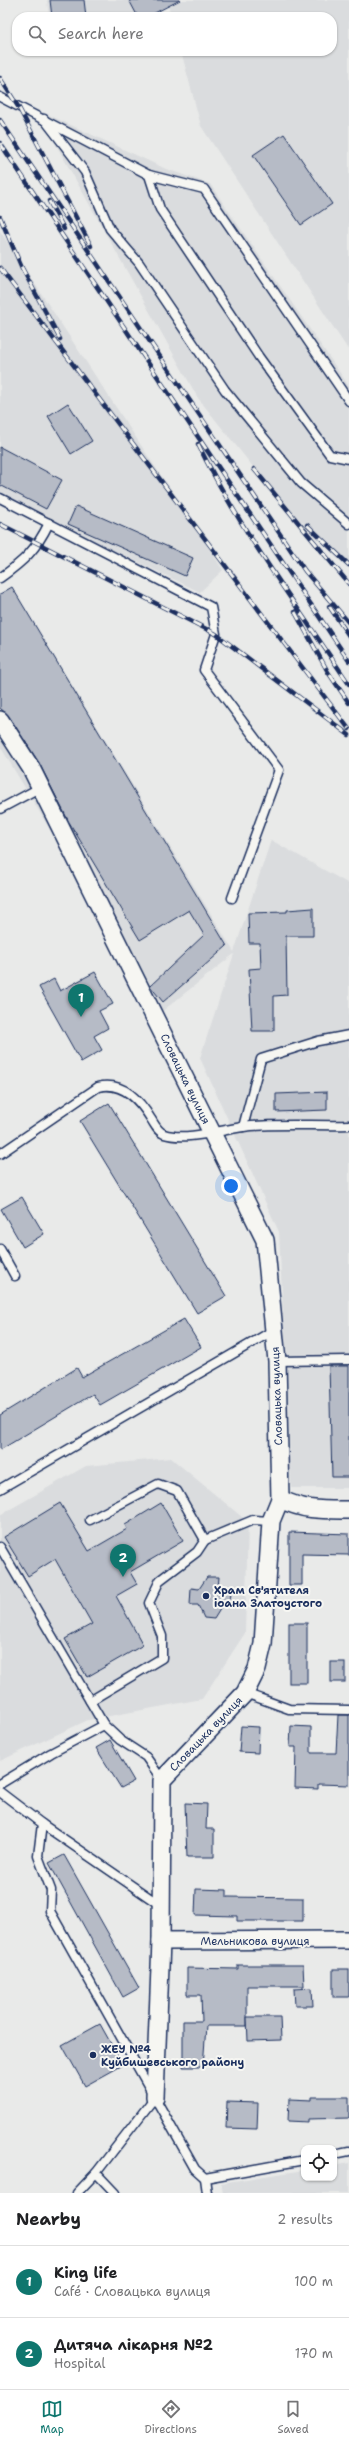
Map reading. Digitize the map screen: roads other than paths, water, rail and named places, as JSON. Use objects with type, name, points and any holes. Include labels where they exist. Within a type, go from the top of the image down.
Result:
[{"type":"street","name":"Словацька вулиця","points":[[0,720],[31,768],[41,787],[265,1240],[277,1361],[280,1498],[271,1521],[263,1644],[257,1669],[245,1693],[162,1780],[160,1905],[161,1941],[155,2097]]},
{"type":"street","points":[[280,1498],[298,1507],[319,1510],[349,1510]]},
{"type":"street","name":"Мельникова вулиця","points":[[161,1941],[349,1940]]},
{"type":"lane","points":[[0,97],[149,175],[204,189],[349,401]]},
{"type":"lane","points":[[44,119],[85,172],[110,230],[139,263],[224,390],[301,483],[349,524]]},
{"type":"lane","points":[[149,175],[160,209],[259,357],[330,455],[349,459]]},
{"type":"lane","points":[[0,498],[211,607],[216,634],[204,670],[279,770],[232,898]]},
{"type":"lane","points":[[0,578],[24,561],[39,544],[49,523]]},
{"type":"lane","points":[[0,809],[41,787]]},
{"type":"lane","points":[[243,1127],[261,1059],[318,1042],[349,1035]]},
{"type":"lane","points":[[0,1154],[98,1087],[108,1085],[118,1086],[128,1092],[150,1118],[156,1128],[164,1134],[212,1134],[243,1127],[349,1125]]},
{"type":"lane","points":[[0,1249],[15,1276]]},
{"type":"lane","points":[[0,1489],[274,1330]]},
{"type":"lane","points":[[277,1361],[349,1360]]},
{"type":"lane","points":[[90,1520],[158,1484],[177,1490],[205,1540]]},
{"type":"lane","points":[[90,1701],[162,1658],[162,1636],[149,1603],[160,1580],[197,1552],[205,1540],[253,1520],[271,1521]]},
{"type":"lane","points":[[0,1547],[104,1725],[120,1740],[146,1757],[162,1780]]},
{"type":"lane","points":[[245,1693],[289,1709],[349,1710]]},
{"type":"lane","points":[[0,1784],[51,1753],[104,1725]]},
{"type":"lane","points":[[0,1792],[42,1824],[160,1905]]},
{"type":"lane","points":[[42,1824],[38,1856],[51,1890],[50,1911],[195,2169],[205,2178],[207,2193]]},
{"type":"lane","points":[[76,2193],[96,2173],[155,2097]]},
{"type":"lane","points":[[337,2153],[349,2151]]},
{"type":"lane","points":[[205,2178],[301,2161]]},
{"type":"lane","points":[[96,2173],[115,2193]]},
{"type":"railway","points":[[0,78],[19,108],[91,246]]},
{"type":"railway","points":[[0,120],[305,571],[349,623]]},
{"type":"railway","points":[[0,143],[349,661]]},
{"type":"railway","points":[[49,201],[64,229]]},
{"type":"railway","points":[[0,217],[22,268],[60,339]]},
{"type":"railway","points":[[0,268],[349,729]]},
{"type":"railway","points":[[198,444],[214,476],[250,537],[349,684]]},
{"type":"railway","points":[[254,469],[349,584]]},
{"type":"railway","points":[[0,524],[216,634],[349,735]]},
{"type":"railway","points":[[307,525],[349,565]]},
{"type":"railway","points":[[329,606],[349,636]]},
{"type":"railway","points":[[295,612],[328,672],[349,703]]},
{"type":"place","name":"King life","points":[[81,1017]]},
{"type":"place","name":"Дитяча лікарня №2","points":[[123,1577]]},
{"type":"place","name":"Храм Св'ятителя іоана Златоустого","points":[[206,1596]]},
{"type":"place","name":"ЖЕУ №4 Куйбишевського району","points":[[93,2055]]}]
